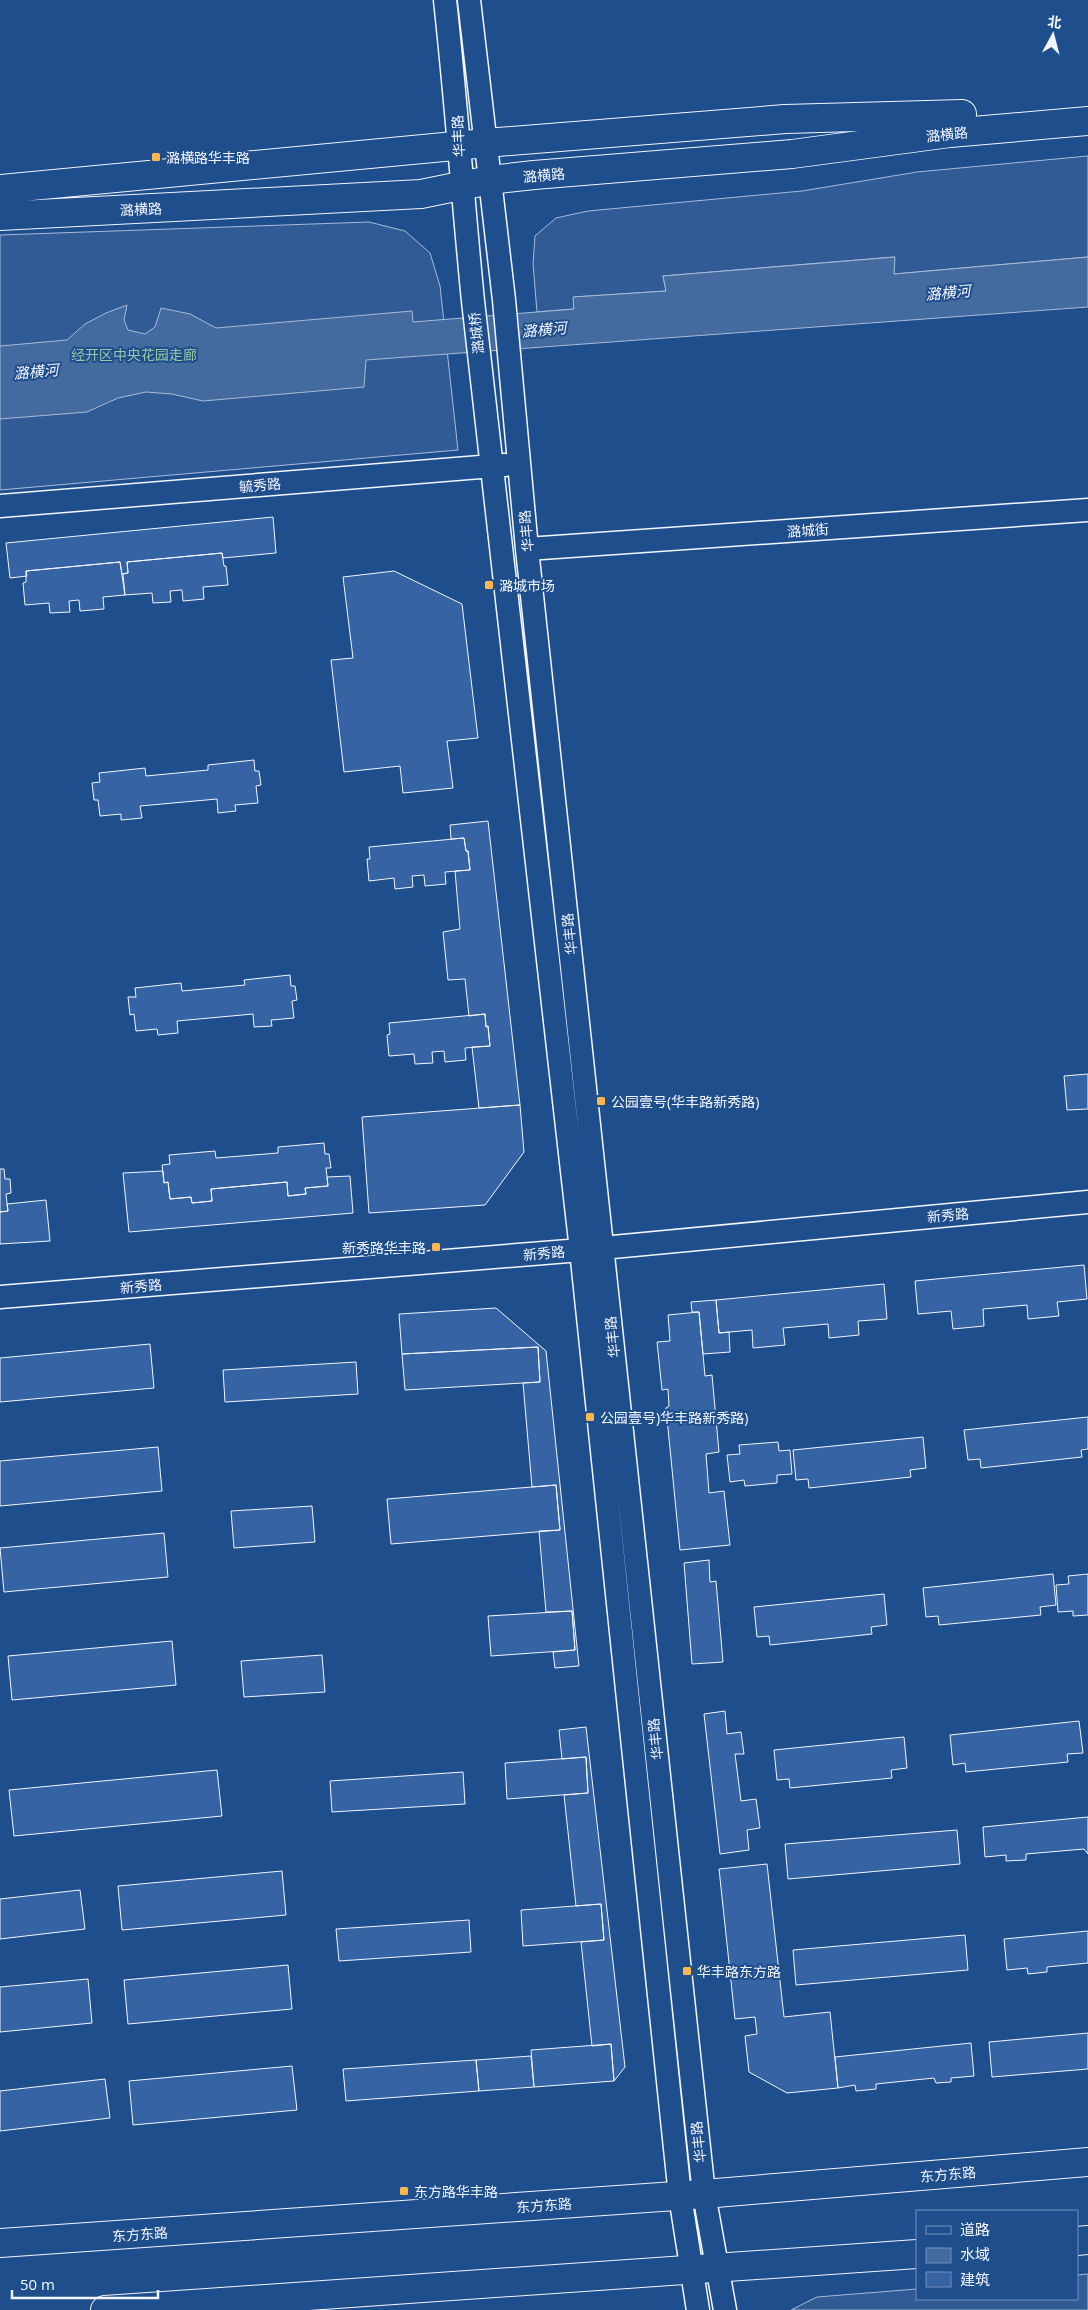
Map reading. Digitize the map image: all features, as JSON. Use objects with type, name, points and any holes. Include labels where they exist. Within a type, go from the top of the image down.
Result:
[{"type":"main road","name":"潞横路","points":[[0,189],[486,144],[785,119],[942,116],[1088,102]]},
{"type":"main road","name":"潞横路","points":[[0,216],[421,194],[490,180],[792,154],[950,133],[1088,121]]},
{"type":"main road","name":"东方东路","points":[[0,2244],[692,2195],[1088,2162]]},
{"type":"main road","points":[[104,2310],[916,2254]]},
{"type":"street","name":"华丰路","points":[[445,0],[456,100],[458,147],[473,301]]},
{"type":"street","name":"华丰路","points":[[469,0],[504,300],[592,1250],[692,2195],[706,2268],[725,2310]]},
{"type":"street","name":"潞城桥","points":[[473,301],[480,364]]},
{"type":"street","name":"华丰路","points":[[480,364],[491,466],[592,1250]]},
{"type":"street","name":"毓秀路","points":[[0,506],[520,464]]},
{"type":"street","name":"潞城街","points":[[527,549],[1088,510]]},
{"type":"street","name":"新秀路","points":[[0,1297],[592,1250],[1088,1202]]},
{"type":"street","name":"华丰路","points":[[698,2310],[706,2268]]},
{"type":"shaded area","points":[[1088,156],[1088,257],[894,274],[894,257],[663,276],[666,291],[574,297],[574,309],[537,312],[533,264],[535,236],[556,218],[588,211],[802,191],[917,172]]},
{"type":"shaded area","name":"经开区中央花园走廊","points":[[369,222],[405,231],[430,253],[440,286],[458,450],[0,490],[0,235]]},
{"type":"shaded area","points":[[1088,2274],[1088,2310],[791,2310],[817,2297],[916,2289],[916,2300],[1078,2300],[1078,2275]]},
{"type":"water","name":"潞横河","points":[[895,257],[894,274],[1088,257],[1088,307],[366,360],[364,387],[203,401],[172,394],[146,392],[118,398],[87,412],[0,419],[0,346],[67,340],[85,324],[127,305],[124,320],[128,330],[145,334],[155,327],[161,308],[190,314],[216,328],[412,311],[413,322],[574,309],[573,297],[666,291],[663,276]]},
{"type":"building","points":[[273,517],[276,553],[223,558],[222,553],[127,562],[128,573],[122,574],[120,562],[26,571],[27,576],[10,578],[6,543]]},
{"type":"building","points":[[222,553],[224,566],[226,566],[228,585],[203,587],[204,599],[183,601],[182,590],[170,591],[171,602],[153,603],[152,593],[125,595],[123,574],[128,573],[127,562]]},
{"type":"building","points":[[120,562],[125,595],[103,597],[104,609],[80,611],[79,600],[69,601],[70,612],[50,613],[49,603],[25,605],[23,583],[26,582],[26,571]]},
{"type":"building","points":[[394,571],[462,604],[478,738],[447,741],[453,788],[403,793],[400,766],[344,772],[331,660],[353,658],[343,577]]},
{"type":"building","points":[[254,760],[255,771],[259,771],[261,785],[256,786],[258,803],[235,805],[236,811],[218,813],[217,799],[140,806],[142,818],[121,820],[121,814],[100,816],[98,800],[94,800],[92,783],[100,782],[99,773],[145,768],[146,776],[208,770],[208,765]]},
{"type":"building","points":[[488,821],[520,1105],[479,1108],[472,1047],[490,1046],[488,1026],[486,1027],[485,1014],[469,1016],[465,979],[448,980],[443,932],[460,929],[455,871],[470,870],[468,851],[466,851],[464,838],[451,839],[450,825]]},
{"type":"building","points":[[464,838],[466,851],[468,851],[470,870],[445,872],[446,884],[425,886],[424,875],[412,876],[413,887],[395,889],[394,878],[369,881],[367,859],[370,859],[369,847]]},
{"type":"building","points":[[290,975],[291,986],[295,986],[297,1000],[292,1001],[294,1018],[271,1020],[272,1026],[254,1027],[253,1014],[177,1021],[178,1033],[158,1035],[157,1029],[136,1031],[134,1014],[130,1015],[128,997],[136,997],[135,988],[181,983],[182,991],[245,985],[244,980]]},
{"type":"building","points":[[485,1014],[490,1046],[465,1048],[466,1060],[445,1062],[444,1051],[432,1052],[433,1063],[415,1064],[414,1054],[389,1056],[387,1035],[390,1034],[389,1023]]},
{"type":"building","points":[[1088,1074],[1088,1109],[1067,1110],[1064,1076]]},
{"type":"building","points":[[520,1105],[524,1152],[485,1205],[369,1213],[362,1117]]},
{"type":"building","points":[[324,1143],[325,1154],[329,1154],[331,1168],[326,1168],[328,1186],[305,1188],[306,1194],[288,1196],[287,1182],[211,1189],[212,1201],[192,1203],[191,1197],[170,1199],[168,1182],[164,1183],[162,1165],[170,1164],[169,1155],[215,1151],[216,1158],[278,1153],[278,1147]]},
{"type":"building","points":[[0,1169],[4,1169],[5,1179],[10,1179],[11,1193],[6,1194],[8,1211],[0,1212]]},
{"type":"building","points":[[163,1171],[164,1183],[168,1182],[170,1199],[191,1197],[192,1203],[212,1201],[211,1189],[287,1182],[288,1196],[306,1194],[305,1188],[328,1186],[327,1177],[350,1176],[353,1213],[129,1232],[123,1173]]},
{"type":"building","points":[[46,1200],[50,1241],[0,1244],[0,1212],[8,1211],[7,1204]]},
{"type":"building","points":[[1084,1265],[1087,1299],[1057,1302],[1059,1316],[1028,1319],[1027,1305],[983,1309],[984,1326],[953,1329],[951,1311],[918,1314],[915,1281]]},
{"type":"building","points":[[884,1284],[887,1319],[858,1321],[859,1335],[829,1338],[828,1324],[783,1328],[785,1345],[753,1348],[752,1330],[719,1333],[716,1300]]},
{"type":"building","points":[[716,1300],[719,1333],[729,1332],[730,1352],[703,1354],[699,1312],[692,1312],[691,1302]]},
{"type":"building","points":[[496,1308],[546,1351],[579,1666],[555,1668],[553,1652],[575,1650],[572,1611],[546,1612],[539,1531],[560,1530],[556,1485],[532,1487],[523,1383],[540,1382],[538,1347],[402,1354],[399,1314]]},
{"type":"building","points":[[699,1312],[705,1376],[712,1375],[719,1452],[706,1454],[709,1493],[724,1491],[730,1545],[680,1550],[666,1408],[669,1406],[668,1389],[662,1390],[657,1342],[670,1341],[668,1315]]},
{"type":"building","points":[[150,1344],[154,1388],[0,1402],[0,1358]]},
{"type":"building","points":[[538,1347],[540,1382],[405,1390],[402,1354]]},
{"type":"building","points":[[356,1362],[358,1394],[225,1402],[223,1370]]},
{"type":"building","points":[[1088,1417],[1088,1449],[1081,1450],[1082,1457],[981,1468],[980,1459],[968,1460],[964,1430]]},
{"type":"building","points":[[923,1437],[926,1468],[910,1470],[911,1477],[809,1488],[808,1479],[796,1480],[793,1450]]},
{"type":"building","points":[[778,1442],[779,1451],[790,1450],[792,1474],[777,1475],[777,1483],[745,1486],[744,1480],[730,1482],[727,1455],[740,1454],[739,1445]]},
{"type":"building","points":[[158,1447],[162,1491],[0,1506],[0,1461]]},
{"type":"building","points":[[556,1485],[560,1530],[391,1544],[387,1499]]},
{"type":"building","points":[[312,1506],[315,1542],[234,1548],[231,1511]]},
{"type":"building","points":[[164,1533],[168,1577],[4,1592],[0,1548]]},
{"type":"building","points":[[709,1560],[710,1582],[716,1581],[723,1662],[692,1664],[684,1563]]},
{"type":"building","points":[[1053,1574],[1056,1605],[1040,1607],[1041,1615],[939,1625],[938,1616],[926,1617],[923,1588]]},
{"type":"building","points":[[1088,1574],[1088,1615],[1073,1616],[1073,1611],[1058,1612],[1056,1585],[1069,1584],[1068,1576]]},
{"type":"building","points":[[884,1594],[887,1625],[871,1627],[872,1634],[770,1645],[769,1636],[757,1637],[754,1607]]},
{"type":"building","points":[[572,1611],[575,1650],[491,1656],[488,1616]]},
{"type":"building","points":[[172,1641],[176,1685],[12,1700],[8,1656]]},
{"type":"building","points":[[322,1655],[325,1692],[244,1697],[241,1661]]},
{"type":"building","points":[[725,1711],[727,1734],[741,1732],[744,1754],[735,1754],[741,1801],[756,1799],[760,1828],[747,1830],[749,1850],[720,1854],[704,1714]]},
{"type":"building","points":[[1079,1721],[1083,1753],[1067,1754],[1068,1762],[966,1772],[965,1763],[953,1765],[950,1735]]},
{"type":"building","points":[[586,1727],[625,2067],[614,2081],[611,2044],[592,2046],[581,1942],[604,1940],[601,1904],[576,1906],[564,1795],[588,1793],[586,1757],[562,1759],[559,1730]]},
{"type":"building","points":[[904,1737],[907,1768],[891,1770],[892,1778],[790,1788],[789,1779],[777,1780],[774,1750]]},
{"type":"building","points":[[586,1757],[588,1793],[507,1799],[505,1763]]},
{"type":"building","points":[[217,1770],[222,1816],[14,1836],[9,1790]]},
{"type":"building","points":[[463,1772],[465,1804],[332,1812],[330,1781]]},
{"type":"building","points":[[1088,1817],[1088,1854],[1084,1849],[1026,1854],[1026,1860],[1006,1861],[1006,1855],[985,1857],[983,1827]]},
{"type":"building","points":[[957,1830],[960,1864],[788,1879],[785,1844]]},
{"type":"building","points":[[767,1864],[784,2017],[830,2012],[838,2088],[787,2093],[749,2072],[745,2036],[757,2034],[755,2017],[735,2019],[719,1869]]},
{"type":"building","points":[[282,1871],[286,1915],[122,1930],[118,1886]]},
{"type":"building","points":[[80,1890],[85,1929],[0,1939],[0,1899]]},
{"type":"building","points":[[601,1904],[604,1940],[523,1946],[521,1910]]},
{"type":"building","points":[[469,1920],[471,1952],[339,1961],[336,1929]]},
{"type":"building","points":[[1088,1931],[1088,1963],[1047,1967],[1047,1972],[1028,1974],[1027,1968],[1007,1970],[1004,1939]]},
{"type":"building","points":[[965,1935],[968,1970],[796,1985],[793,1950]]},
{"type":"building","points":[[288,1965],[292,2009],[128,2024],[124,1980]]},
{"type":"building","points":[[88,1979],[92,2023],[0,2032],[0,1987]]},
{"type":"building","points":[[1088,2033],[1088,2069],[992,2077],[989,2042]]},
{"type":"building","points":[[971,2043],[974,2076],[951,2078],[951,2082],[936,2083],[934,2078],[876,2084],[876,2089],[856,2091],[855,2085],[838,2088],[835,2057]]},
{"type":"building","points":[[611,2044],[614,2081],[534,2087],[531,2050]]},
{"type":"building","points":[[531,2056],[534,2087],[479,2091],[476,2060]]},
{"type":"building","points":[[476,2060],[479,2091],[346,2101],[343,2069]]},
{"type":"building","points":[[292,2066],[297,2110],[133,2125],[129,2081]]},
{"type":"building","points":[[105,2079],[110,2118],[0,2131],[0,2091]]},
{"type":"place","name":"潞横路华丰路","points":[[156,157]]},
{"type":"place","name":"潞城市场","points":[[489,585]]},
{"type":"place","name":"公园壹号(华丰路新秀路)","points":[[601,1101]]},
{"type":"place","name":"新秀路华丰路","points":[[436,1247]]},
{"type":"place","name":"公园壹号)华丰路新秀路)","points":[[590,1417]]},
{"type":"place","name":"华丰路东方路","points":[[687,1971]]},
{"type":"place","name":"东方路华丰路","points":[[404,2191]]}]
